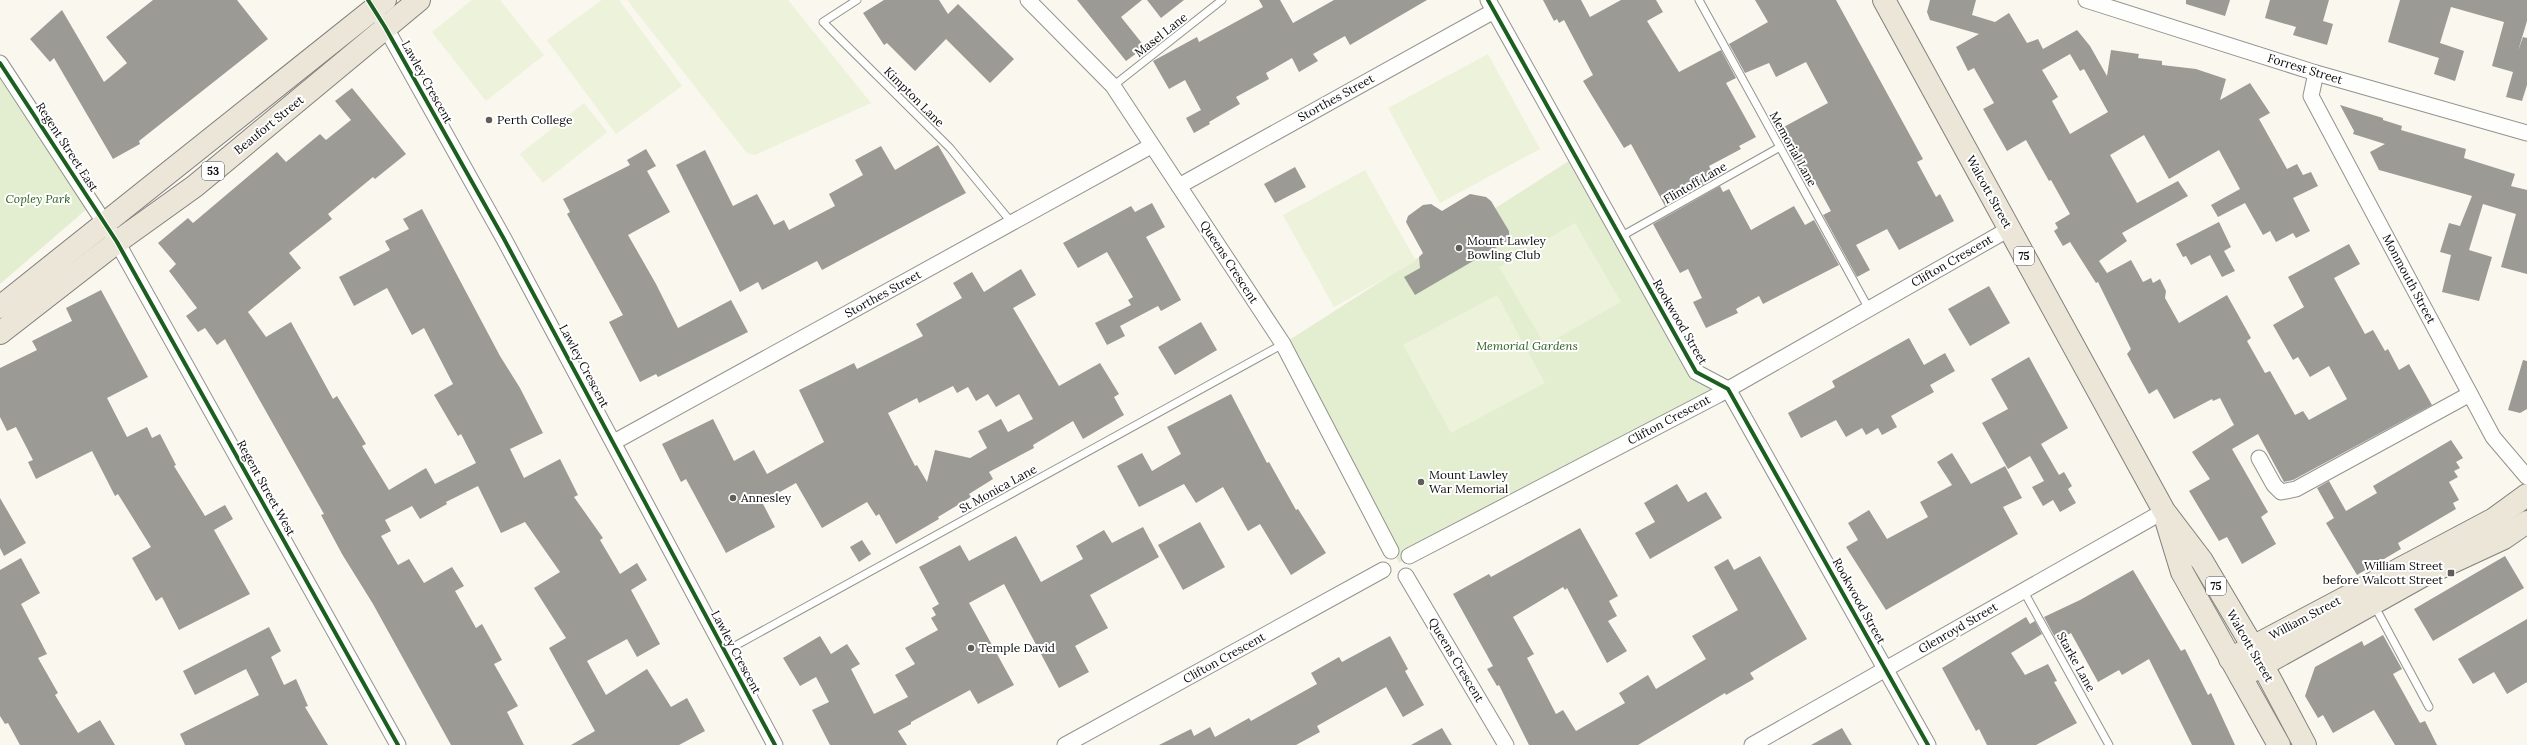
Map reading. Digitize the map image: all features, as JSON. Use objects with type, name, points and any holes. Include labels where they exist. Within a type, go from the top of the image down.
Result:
[{"type":"main road","name":"Beaufort Street","points":[[0,333],[117,242],[195,186],[419,0]]},
{"type":"main road","name":"Walcott Street","points":[[1884,0],[2164,511],[2202,560],[2258,656],[2304,745]]},
{"type":"main road","name":"Beaufort Street","points":[[0,307],[106,224],[376,3]]},
{"type":"main road","name":"William Street","points":[[2235,668],[2494,519],[2527,495]]},
{"type":"main road","name":"Walcott Street","points":[[2164,511],[2182,572],[2279,745]]},
{"type":"main road","name":"William Street","points":[[2258,656],[2373,603],[2424,575],[2504,538],[2527,522]]},
{"type":"street","name":"Queens Crescent","points":[[1028,0],[1113,86],[1179,186],[1283,344],[1391,551]]},
{"type":"street","name":"Forrest Street","points":[[2086,0],[2316,73],[2527,133]]},
{"type":"street","name":"Lawley Crescent","points":[[376,3],[385,27],[504,239],[775,745]]},
{"type":"street","name":"Storthes Street","points":[[1179,186],[1491,6]]},
{"type":"street","name":"Rookwood Street","points":[[1491,6],[1696,372],[1728,389],[1928,745]]},
{"type":"street","name":"Regent Street East","points":[[0,63],[117,242]]},
{"type":"street","name":"Monmouth Street","points":[[2316,73],[2311,96],[2493,437],[2527,477]]},
{"type":"street","name":"Storthes Street","points":[[614,442],[1152,146]]},
{"type":"street","name":"Clifton Crescent","points":[[1409,556],[1728,389],[2009,229]]},
{"type":"street","name":"Regent Street West","points":[[117,242],[398,745]]},
{"type":"street","points":[[2259,458],[2274,485],[2281,492],[2296,489],[2470,394]]},
{"type":"street","name":"Glenroyd Street","points":[[1752,745],[2164,511]]},
{"type":"street","points":[[1401,550],[1409,556],[1410,569],[1406,576],[1393,578],[1383,570],[1384,557],[1391,551],[1401,550]]},
{"type":"street","name":"Clifton Crescent","points":[[1065,745],[1383,570]]},
{"type":"street","name":"Queens Crescent","points":[[1406,576],[1506,745]]},
{"type":"lane","name":"Kimpton Lane","points":[[857,0],[823,22],[950,148],[1012,223]]},
{"type":"lane","name":"Masel Lane","points":[[1113,86],[1222,0]]},
{"type":"lane","name":"Memorial Lane","points":[[1699,0],[1869,309]]},
{"type":"lane","name":"Flintoff Lane","points":[[1620,238],[1780,147]]},
{"type":"lane","name":"St Monica Lane","points":[[724,652],[1283,344]]},
{"type":"lane","name":"Starke Lane","points":[[2023,590],[2109,745]]},
{"type":"lane","points":[[2373,603],[2429,707]]},
{"type":"green space","points":[[472,0],[500,0],[544,55],[486,101],[432,32]]},
{"type":"green space","points":[[602,0],[619,0],[682,86],[616,134],[547,40]]},
{"type":"green space","points":[[627,0],[788,0],[871,103],[755,155],[747,153]]},
{"type":"green space","points":[[1488,54],[1540,149],[1440,203],[1388,108]]},
{"type":"green space","name":"Copley Park","points":[[0,65],[89,207],[0,284]]},
{"type":"green space","points":[[584,103],[607,132],[543,183],[520,154]]},
{"type":"green space","name":"Memorial Gardens","points":[[1575,157],[1718,395],[1399,563],[1283,344]]},
{"type":"green space","points":[[1365,170],[1416,261],[1334,307],[1283,215]]},
{"type":"green space","points":[[1575,223],[1621,302],[1545,345],[1499,267]]},
{"type":"green space","points":[[1497,295],[1545,383],[1451,433],[1403,345]]},
{"type":"building","points":[[153,0],[237,0],[268,39],[139,141],[140,144],[113,159],[54,58],[50,62],[30,39],[62,10],[104,82],[127,63],[106,37]]},
{"type":"building","points":[[884,0],[939,0],[948,14],[958,4],[1014,59],[990,83],[946,39],[915,71],[887,43],[884,45],[863,13]]},
{"type":"building","points":[[1077,0],[1142,0],[1121,17],[1145,47],[1126,61]]},
{"type":"building","points":[[1147,0],[1184,0],[1161,18]]},
{"type":"building","points":[[1259,0],[1280,0],[1293,23],[1334,0],[1427,0],[1350,45],[1345,36],[1313,54],[1318,61],[1299,72],[1292,58],[1266,73],[1269,79],[1236,97],[1240,104],[1209,122],[1210,124],[1194,133],[1186,118],[1201,110],[1185,80],[1169,89],[1153,61],[1197,37],[1199,42],[1263,7]]},
{"type":"building","points":[[1543,0],[1581,0],[1590,17],[1621,0],[1656,0],[1663,12],[1647,21],[1679,72],[1721,50],[1736,78],[1726,83],[1756,137],[1739,146],[1741,149],[1709,166],[1715,178],[1665,206],[1631,144],[1624,148],[1583,81],[1593,75],[1564,20],[1559,23],[1557,19],[1554,21]]},
{"type":"building","points":[[1755,0],[1836,0],[1923,159],[1917,162],[1936,197],[1940,194],[1954,221],[1899,250],[1887,229],[1856,245],[1870,270],[1857,277],[1823,215],[1831,211],[1814,180],[1806,184],[1793,160],[1796,157],[1780,129],[1828,103],[1806,62],[1776,77],[1769,63],[1745,73],[1729,44],[1768,22]]},
{"type":"building","points":[[1930,0],[1976,0],[1972,15],[1995,22],[2009,13],[2027,43],[2038,39],[2043,49],[2077,30],[2090,46],[2107,76],[2111,50],[2139,54],[2138,58],[2162,61],[2162,65],[2196,69],[2226,79],[2220,100],[2250,83],[2270,113],[2259,119],[2287,169],[2297,164],[2303,175],[2311,172],[2318,186],[2293,198],[2310,231],[2296,238],[2293,233],[2276,242],[2270,231],[2263,235],[2245,203],[2218,217],[2211,205],[2240,189],[2219,150],[2169,179],[2144,135],[2110,155],[2137,203],[2178,181],[2188,196],[2122,233],[2127,241],[2099,261],[2107,273],[2131,260],[2143,282],[2151,278],[2153,283],[2160,279],[2166,291],[2165,298],[2179,323],[2227,295],[2251,338],[2247,341],[2265,373],[2270,371],[2295,415],[2303,411],[2309,420],[2347,399],[2329,366],[2310,377],[2298,357],[2293,360],[2273,325],[2304,307],[2288,277],[2349,244],[2360,264],[2334,278],[2365,334],[2373,330],[2385,351],[2388,349],[2399,370],[2409,364],[2432,405],[2293,480],[2284,482],[2258,434],[2232,449],[2268,512],[2261,517],[2276,544],[2242,564],[2227,537],[2219,541],[2189,491],[2210,479],[2192,452],[2234,425],[2220,398],[2213,401],[2212,399],[2174,419],[2157,389],[2149,394],[2127,354],[2131,349],[2098,282],[2096,283],[2070,242],[2063,246],[2054,231],[2058,228],[2055,223],[2070,214],[2051,180],[2049,181],[2026,140],[2007,151],[1983,109],[1994,103],[1974,68],[1968,71],[1956,47],[1979,34],[1930,20],[1927,12]],"holes":[[[2070,54],[2080,71],[2084,69],[2108,112],[2070,134],[2052,101],[2058,97],[2042,70]]]},
{"type":"building","points":[[2186,0],[2230,0],[2225,16],[2186,4]]},
{"type":"building","points":[[2270,0],[2329,0],[2323,21],[2333,24],[2327,45],[2293,35],[2296,27],[2265,18]]},
{"type":"building","points":[[2400,0],[2527,0],[2527,21],[2518,51],[2523,37],[2527,38],[2527,85],[2522,101],[2506,97],[2513,72],[2492,66],[2504,22],[2451,7],[2440,43],[2464,51],[2455,81],[2434,74],[2439,58],[2388,42]]},
{"type":"building","points":[[352,88],[406,154],[375,179],[373,177],[328,214],[332,219],[289,253],[301,268],[248,312],[266,337],[291,322],[333,399],[337,396],[366,444],[362,446],[389,490],[426,468],[435,484],[476,463],[461,434],[458,436],[434,395],[453,384],[424,328],[412,335],[387,288],[354,306],[339,277],[390,250],[385,241],[409,229],[403,219],[422,209],[500,356],[520,388],[543,433],[510,449],[524,478],[560,459],[578,495],[574,497],[603,538],[600,540],[620,574],[637,563],[647,580],[631,590],[660,644],[637,657],[627,639],[587,661],[606,695],[647,669],[671,707],[687,698],[705,731],[679,745],[571,745],[595,731],[549,648],[566,638],[534,588],[560,572],[525,522],[501,533],[478,486],[446,502],[447,504],[420,519],[412,506],[385,520],[391,531],[381,536],[398,565],[409,559],[424,583],[452,567],[464,586],[455,591],[476,628],[482,624],[502,660],[494,664],[518,706],[507,712],[524,745],[451,745],[373,604],[342,554],[321,515],[324,514],[225,339],[217,345],[205,328],[198,332],[186,316],[197,308],[169,271],[176,264],[158,243],[188,218],[193,223],[277,152],[286,162],[320,134],[326,140],[351,120],[335,101]]},
{"type":"building","points":[[2340,105],[2383,118],[2383,120],[2402,126],[2401,130],[2466,149],[2464,158],[2515,174],[2511,186],[2527,190],[2527,274],[2501,267],[2516,214],[2483,204],[2469,250],[2492,257],[2479,301],[2442,292],[2451,255],[2440,252],[2449,223],[2460,226],[2472,196],[2379,170],[2370,152],[2385,144],[2353,134],[2354,131]]},
{"type":"building","points":[[938,145],[966,193],[822,270],[817,261],[762,290],[758,282],[740,292],[676,165],[705,150],[733,206],[757,194],[774,225],[784,220],[789,230],[835,206],[829,194],[863,175],[855,160],[881,146],[895,170]]},
{"type":"building","points":[[646,149],[656,166],[647,171],[670,212],[628,235],[656,284],[678,328],[731,300],[748,332],[658,377],[656,374],[640,382],[609,322],[623,315],[567,214],[570,212],[563,199],[630,165],[627,160]]},
{"type":"building","points":[[1295,167],[1306,187],[1275,203],[1264,184]]},
{"type":"building","points":[[1720,186],[1723,192],[1729,189],[1751,230],[1794,206],[1805,225],[1814,220],[1839,265],[1763,304],[1759,296],[1736,309],[1738,313],[1706,328],[1693,302],[1702,298],[1688,269],[1680,273],[1653,224]]},
{"type":"building","name":"Mount Lawley Bowling Club","points":[[1470,194],[1486,197],[1491,201],[1509,231],[1509,240],[1415,295],[1404,277],[1420,268],[1419,257],[1423,253],[1406,222],[1408,216],[1423,205],[1431,204],[1442,211]]},
{"type":"building","points":[[1152,203],[1165,227],[1146,237],[1181,300],[1161,311],[1158,306],[1120,326],[1125,336],[1107,345],[1095,323],[1131,305],[1128,300],[1133,297],[1107,252],[1078,268],[1063,243],[1131,206],[1135,212]]},
{"type":"building","points":[[2219,222],[2231,247],[2224,251],[2235,271],[2222,277],[2210,255],[2191,265],[2186,256],[2183,257],[2176,244]]},
{"type":"building","points":[[1021,269],[1036,295],[1013,308],[1059,386],[1100,363],[1119,394],[1114,397],[1124,415],[1083,439],[1073,421],[1033,445],[1034,448],[989,472],[993,479],[969,494],[971,497],[938,517],[939,519],[896,544],[879,514],[876,516],[867,502],[822,528],[796,483],[762,502],[775,527],[726,553],[686,479],[681,482],[662,444],[713,419],[734,461],[754,450],[767,474],[824,442],[799,390],[854,363],[857,369],[923,336],[916,324],[962,298],[953,283],[972,272],[984,292]],"holes":[[[953,386],[957,393],[968,387],[976,401],[988,394],[996,407],[1019,394],[1033,419],[1008,432],[1001,419],[978,431],[987,448],[970,458],[935,450],[927,482],[917,465],[915,466],[888,413],[917,398],[919,403]]]},
{"type":"building","points":[[1989,286],[2010,323],[1970,346],[1948,309]]},
{"type":"building","points":[[101,290],[148,377],[107,398],[127,437],[147,427],[152,438],[160,434],[176,465],[174,466],[205,516],[225,505],[233,519],[214,530],[250,594],[179,630],[162,597],[156,601],[132,558],[151,547],[118,494],[115,496],[92,451],[36,479],[28,462],[33,460],[16,427],[7,431],[0,417],[0,368],[37,350],[32,341],[72,321],[66,308]]},
{"type":"building","points":[[1201,322],[1217,350],[1175,375],[1158,347]]},
{"type":"building","points":[[1909,338],[1924,365],[1945,353],[1955,371],[1930,385],[1934,392],[1891,416],[1897,427],[1882,435],[1878,428],[1866,435],[1862,428],[1846,437],[1836,420],[1801,438],[1788,413],[1835,387],[1832,381]]},
{"type":"building","points":[[2029,357],[2068,428],[2041,444],[2059,475],[2064,472],[2072,486],[2068,489],[2076,503],[2060,512],[2053,500],[2043,506],[2032,487],[2044,481],[2030,456],[2008,469],[1982,423],[2008,409],[1991,379]]},
{"type":"building","points":[[2523,360],[2527,361],[2527,409],[2520,413],[2508,410]]},
{"type":"building","points":[[1231,394],[1267,463],[1269,462],[1296,510],[1298,509],[1326,553],[1291,575],[1260,524],[1248,531],[1223,487],[1196,503],[1184,484],[1139,507],[1117,466],[1142,453],[1152,471],[1181,454],[1167,427]]},
{"type":"building","points":[[2451,440],[2463,458],[2456,462],[2460,468],[2454,471],[2458,477],[2449,482],[2459,500],[2453,503],[2456,509],[2398,543],[2401,549],[2357,575],[2326,523],[2334,518],[2317,488],[2329,481],[2346,511],[2377,493],[2373,486]]},
{"type":"building","points":[[1952,453],[1971,484],[2005,466],[2022,498],[2003,507],[2018,534],[1886,610],[1846,547],[1858,540],[1848,523],[1869,510],[1887,539],[1928,517],[1920,502],[1952,485],[1937,462]]},
{"type":"building","points":[[1677,484],[1688,502],[1706,492],[1722,518],[1650,559],[1635,533],[1655,522],[1644,503]]},
{"type":"building","points":[[0,498],[26,543],[4,556],[0,548]]},
{"type":"building","points":[[1200,522],[1225,567],[1183,590],[1158,545]]},
{"type":"building","points":[[1143,527],[1159,557],[1090,595],[1108,628],[1075,646],[1089,672],[1059,688],[1004,584],[969,603],[1014,685],[978,704],[970,690],[911,722],[911,724],[898,731],[907,745],[830,745],[812,710],[829,702],[816,677],[800,686],[783,658],[820,636],[831,654],[847,644],[860,664],[851,669],[874,714],[908,697],[895,675],[915,664],[905,648],[938,630],[931,618],[936,615],[932,608],[939,604],[919,567],[960,545],[969,561],[1016,536],[1041,582],[1083,559],[1076,546],[1104,530],[1112,543]]},
{"type":"building","points":[[1580,528],[1618,596],[1609,601],[1617,616],[1608,621],[1627,651],[1607,663],[1567,588],[1565,590],[1563,587],[1513,617],[1534,654],[1527,658],[1556,714],[1563,710],[1576,731],[1625,703],[1619,693],[1648,675],[1656,689],[1706,659],[1692,636],[1738,610],[1714,567],[1728,559],[1734,570],[1760,556],[1807,639],[1750,673],[1754,679],[1726,695],[1725,693],[1638,745],[1529,745],[1499,685],[1497,686],[1487,669],[1493,666],[1453,594],[1489,574],[1491,577]]},
{"type":"building","points":[[862,540],[871,554],[859,562],[850,547]]},
{"type":"building","points":[[2505,556],[2524,588],[2433,641],[2414,609]]},
{"type":"building","points":[[21,558],[40,593],[21,604],[47,654],[38,658],[58,693],[55,695],[78,733],[100,720],[115,745],[20,745],[8,723],[5,724],[0,716],[0,570]]},
{"type":"building","points":[[2133,570],[2181,651],[2185,649],[2208,695],[2211,693],[2235,745],[2192,745],[2149,659],[2122,675],[2119,670],[2098,682],[2071,633],[2057,641],[2044,617],[2080,600]]},
{"type":"building","points":[[2026,617],[2030,624],[2035,621],[2042,634],[2011,653],[2025,675],[2048,664],[2057,681],[2054,682],[2077,723],[2036,745],[1987,745],[1979,729],[1976,731],[1942,668]]},
{"type":"building","points":[[2527,619],[2527,682],[2507,694],[2494,672],[2473,684],[2458,659]]},
{"type":"building","points":[[269,627],[281,651],[271,657],[284,685],[296,679],[308,706],[305,707],[328,745],[185,745],[180,734],[259,695],[246,669],[195,695],[183,671]]},
{"type":"building","points":[[2383,635],[2402,669],[2393,674],[2420,723],[2425,721],[2437,745],[2395,745],[2374,710],[2333,733],[2323,715],[2318,718],[2305,696],[2315,667],[2362,641],[2364,646]]},
{"type":"building","points":[[1390,636],[1408,669],[1405,671],[1424,705],[1403,717],[1386,687],[1317,726],[1320,732],[1296,745],[1159,745],[1191,729],[1194,736],[1210,727],[1215,737],[1249,718],[1251,721],[1317,684],[1311,673],[1339,657],[1342,662]]},
{"type":"building","points":[[1442,728],[1452,745],[1411,745]]},
{"type":"building","points":[[1842,728],[1852,745],[1811,745]]},
{"type":"cycle path","points":[[368,0],[385,27],[504,239],[775,745]]},
{"type":"cycle path","points":[[1488,0],[1696,372],[1728,389],[1928,745]]},
{"type":"cycle path","points":[[0,63],[117,242],[398,745]]},
{"type":"place","name":"Perth College","points":[[489,120]]},
{"type":"place","name":"Mount Lawley Bowling Club","points":[[1459,248]]},
{"type":"place","name":"Mount Lawley War Memorial","points":[[1421,482]]},
{"type":"place","name":"Annesley","points":[[733,498]]},
{"type":"place","name":"William Street before Walcott Street","points":[[2451,573]]},
{"type":"place","name":"Temple David","points":[[971,648]]}]
